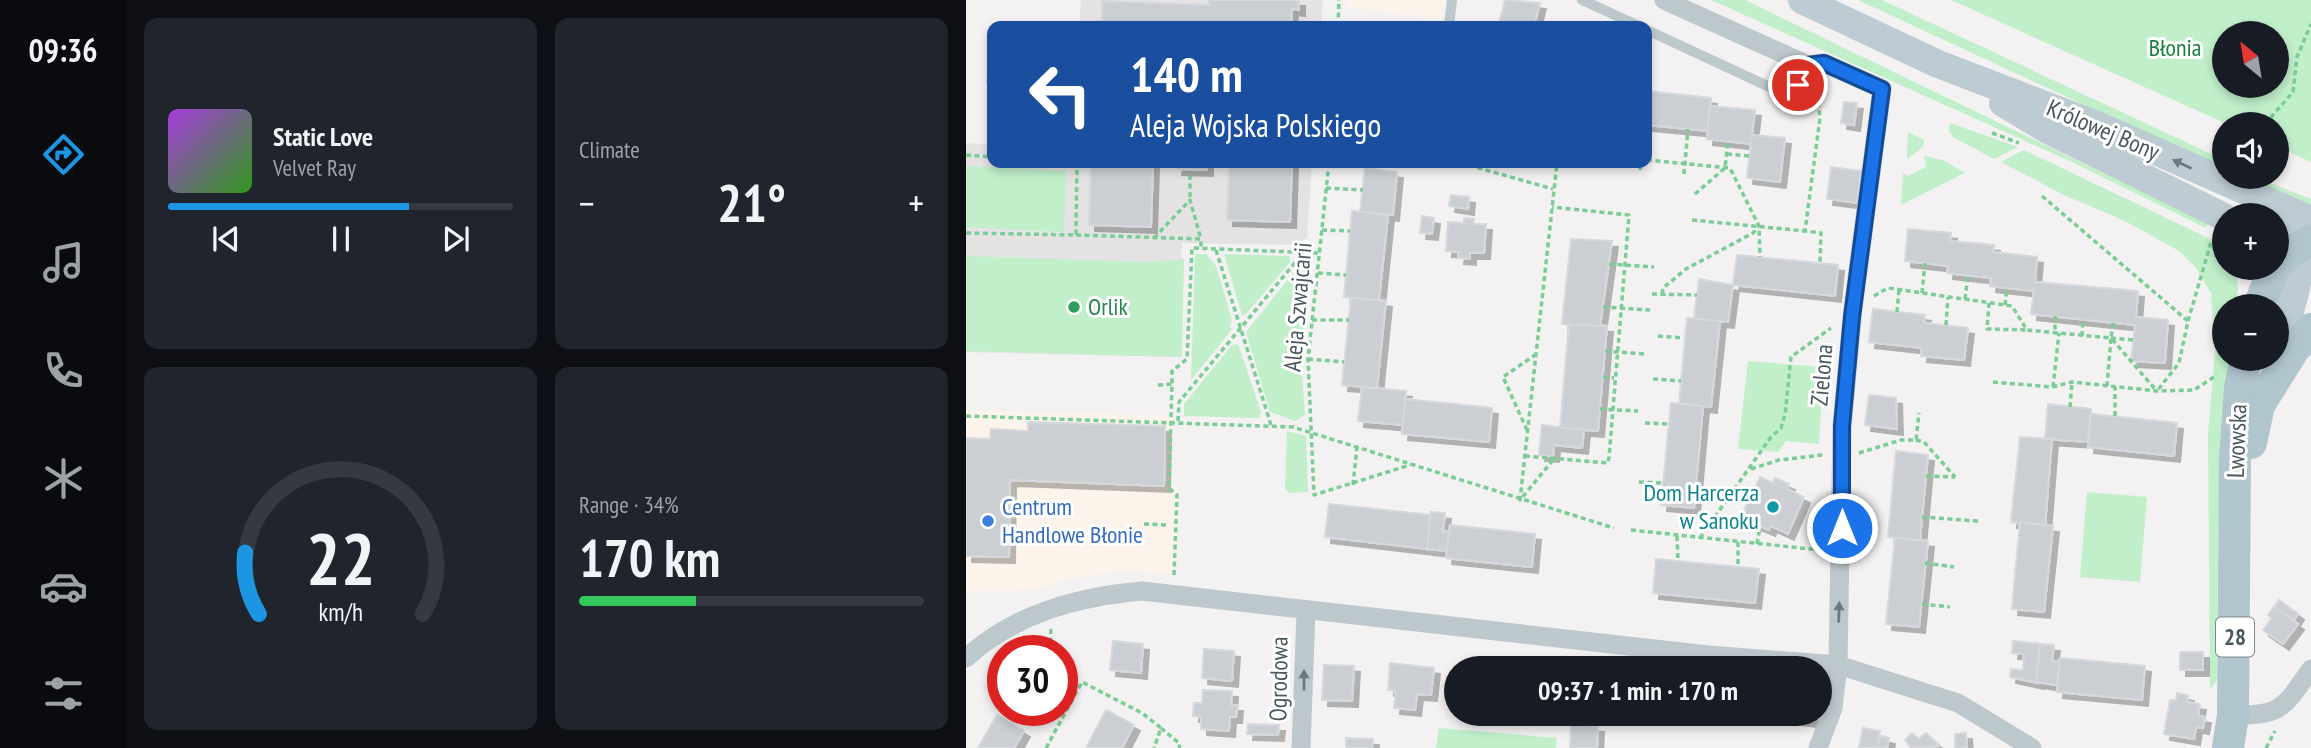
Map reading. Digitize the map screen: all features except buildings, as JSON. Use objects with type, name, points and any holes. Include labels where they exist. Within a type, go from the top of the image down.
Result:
[{"type":"main road","name":"Królowej Bony","points":[[1802,0],[1938,64],[2097,125],[2267,203]]},
{"type":"main road","name":"Królowej Bony","points":[[1938,64],[2048,130],[2212,217]]},
{"type":"main road","points":[[2289,260],[2302,263],[2289,313]]},
{"type":"main road","name":"Lwowska","points":[[2259,405],[2294,349],[2311,329]]},
{"type":"main road","name":"Lwowska","points":[[2228,748],[2234,715],[2235,458],[2240,387],[2236,371]]},
{"type":"main road","name":"Lwowska","points":[[2236,525],[2259,405],[2270,371]]},
{"type":"street","points":[[1664,0],[1811,71]]},
{"type":"street","name":"Zielona","points":[[1811,71],[1824,63],[1882,89],[1852,317],[1842,426],[1842,551],[1837,673],[1833,708],[1818,748]]},
{"type":"street","points":[[966,658],[982,643],[1028,617],[1094,595],[1142,591],[1709,655],[1837,673],[1958,703],[2032,748]]},
{"type":"street","name":"Ogrodowa","points":[[1301,748],[1306,611]]},
{"type":"street","points":[[2234,715],[2268,714],[2280,708],[2311,669]]},
{"type":"lane","points":[[1450,21],[1452,0]]},
{"type":"lane","points":[[1582,0],[1628,21]]},
{"type":"lane","points":[[1652,32],[1791,97],[1811,71]]},
{"type":"path","points":[[1338,21],[1339,0]]},
{"type":"path","points":[[2275,112],[2293,93],[2297,57],[2311,23]]},
{"type":"path","points":[[1805,231],[1820,118],[1811,71]]},
{"type":"path","points":[[1684,174],[1688,129]]},
{"type":"path","points":[[1992,133],[2026,146]]},
{"type":"path","points":[[1695,194],[1725,168],[1728,141]]},
{"type":"path","points":[[1727,154],[1750,156]]},
{"type":"path","points":[[966,155],[987,157]]},
{"type":"path","points":[[1652,161],[1730,168],[1759,226],[1760,257]]},
{"type":"path","points":[[1076,235],[1077,168]]},
{"type":"path","name":"Aleja Szwajcarii","points":[[1328,168],[1308,359],[1314,495],[1353,485]]},
{"type":"path","points":[[1479,168],[1553,189]]},
{"type":"path","points":[[1520,500],[1556,168]]},
{"type":"path","points":[[1190,175],[1190,200],[1201,239],[1201,249]]},
{"type":"path","points":[[1326,188],[1363,190]]},
{"type":"path","points":[[2042,196],[2188,321]]},
{"type":"path","points":[[1154,238],[1190,200]]},
{"type":"path","points":[[1525,456],[1608,463],[1629,215],[1552,207]]},
{"type":"path","points":[[1692,220],[1821,233],[1819,263]]},
{"type":"path","points":[[1662,294],[1662,288],[1686,269],[1753,233],[1759,226]]},
{"type":"path","points":[[1322,230],[1350,231]]},
{"type":"path","points":[[966,233],[1201,239]]},
{"type":"path","points":[[1174,579],[1177,495],[1169,488],[1172,371],[1187,359],[1192,248],[1320,253]]},
{"type":"path","points":[[1216,249],[1271,425]]},
{"type":"path","points":[[2157,391],[2179,363],[2188,321],[2212,249]]},
{"type":"path","points":[[1178,421],[1179,402],[1304,253]]},
{"type":"path","points":[[1609,264],[1654,267]]},
{"type":"path","points":[[1922,293],[1925,264]]},
{"type":"path","points":[[1318,273],[1346,275]]},
{"type":"path","points":[[1965,299],[1968,275]]},
{"type":"path","points":[[1869,299],[1888,288],[2012,306],[2027,330]]},
{"type":"path","points":[[2005,305],[2007,288]]},
{"type":"path","points":[[1897,312],[1899,290]]},
{"type":"path","points":[[1651,294],[1697,295]]},
{"type":"path","points":[[1946,325],[1948,297]]},
{"type":"path","points":[[1989,303],[1987,329],[2133,340]]},
{"type":"path","points":[[1603,307],[1650,310]]},
{"type":"path","points":[[2052,387],[2057,333],[2055,317]]},
{"type":"path","points":[[2082,336],[2083,319]]},
{"type":"path","points":[[1312,320],[1349,320]]},
{"type":"path","points":[[1700,538],[1781,428],[1791,357],[1840,320]]},
{"type":"path","points":[[2107,386],[2113,323]]},
{"type":"path","points":[[1658,336],[1683,338]]},
{"type":"path","points":[[2111,338],[2157,391]]},
{"type":"path","points":[[1605,351],[1644,354]]},
{"type":"path","points":[[1527,432],[1503,377],[1536,354]]},
{"type":"path","points":[[1308,359],[1344,362]]},
{"type":"path","points":[[1993,382],[2052,387],[2072,382],[2157,391],[2194,390],[2224,371]]},
{"type":"path","points":[[1603,377],[1615,379]]},
{"type":"path","points":[[1653,379],[1681,381]]},
{"type":"path","points":[[2070,407],[2072,382]]},
{"type":"path","points":[[1158,385],[1172,384]]},
{"type":"path","points":[[2115,387],[2115,416]]},
{"type":"path","points":[[1600,410],[1638,411]]},
{"type":"path","points":[[1916,440],[1919,413]]},
{"type":"path","points":[[966,416],[1271,425],[1312,433],[1614,528]]},
{"type":"path","points":[[1646,423],[1669,424]]},
{"type":"path","points":[[1856,454],[1901,440],[1924,442],[1955,477],[1926,476]]},
{"type":"path","points":[[1357,447],[1353,485],[1410,465]]},
{"type":"path","points":[[1749,470],[1779,460],[1826,455]]},
{"type":"path","points":[[1520,500],[1553,460]]},
{"type":"path","points":[[1639,482],[1663,483]]},
{"type":"path","points":[[1922,517],[1978,521]]},
{"type":"path","points":[[1144,524],[1169,525]]},
{"type":"path","points":[[1756,544],[1760,527]]},
{"type":"path","points":[[1631,530],[1842,551]]},
{"type":"path","points":[[1677,536],[1678,561]]},
{"type":"path","points":[[1738,542],[1738,567]]},
{"type":"path","points":[[1926,563],[1954,566]]},
{"type":"path","points":[[1922,604],[1950,607]]},
{"type":"path","points":[[1051,635],[1052,624]]},
{"type":"path","points":[[1078,688],[1082,682],[1142,713],[1180,744],[1179,748]]},
{"type":"path","points":[[1046,748],[1056,726]]},
{"type":"path","points":[[2266,748],[2278,726]]},
{"type":"path","points":[[1154,748],[1161,728]]},
{"type":"shaded area","points":[[1081,0],[1323,0],[1321,21],[1079,21]]},
{"type":"shaded area","points":[[1347,0],[1445,0],[1442,20],[1347,7]]},
{"type":"shaded area","points":[[966,143],[987,145],[987,168],[1312,168],[1307,238],[1294,245],[1182,243],[1177,357],[966,352]]},
{"type":"shaded area","points":[[966,410],[1173,416],[1171,484],[1178,491],[1175,574],[1119,571],[1065,580],[1036,590],[966,591]]},
{"type":"green space","points":[[1711,0],[1745,0],[2208,224],[2206,228],[2072,162]]},
{"type":"green space","points":[[1858,0],[1882,0],[2212,154],[2212,164]]},
{"type":"green space","name":"Błonia","points":[[1951,0],[2311,0],[2311,162],[2289,152],[2289,112],[2212,112],[2212,117]]},
{"type":"green space","points":[[1950,123],[2018,147],[1994,159],[1953,137],[1949,131]]},
{"type":"green space","points":[[1908,132],[1924,140],[1923,147],[1907,159]]},
{"type":"green space","points":[[2024,150],[2208,238],[2212,241],[2212,280],[2237,280],[2237,294],[2212,294],[2212,308],[2211,293],[2196,268],[2179,251],[2125,221],[2064,195],[2001,162]]},
{"type":"green space","points":[[1924,156],[1943,160],[1965,173],[1901,205],[1903,173],[1908,176],[1926,167]]},
{"type":"green space","points":[[966,166],[1066,171],[1064,232],[966,227]]},
{"type":"green space","points":[[2267,189],[2285,189],[2311,199],[2311,209]]},
{"type":"green space","points":[[1195,254],[1206,254],[1216,266],[1232,320],[1229,328],[1233,328],[1191,380]]},
{"type":"green space","points":[[1224,254],[1290,256],[1290,262],[1246,314],[1242,315]]},
{"type":"green space","name":"Orlik","points":[[966,256],[1148,262],[1184,259],[1182,357],[966,351]]},
{"type":"green space","points":[[1307,256],[1313,260],[1301,359],[1305,415],[1295,421],[1270,412],[1246,332]]},
{"type":"green space","points":[[1238,344],[1261,412],[1259,418],[1184,416],[1184,404],[1232,345]]},
{"type":"green space","points":[[1748,361],[1823,367],[1819,444],[1786,441],[1778,452],[1738,449]]},
{"type":"green space","points":[[2213,371],[2227,371],[2232,373],[2218,530],[2217,680],[2210,689],[2208,434]]},
{"type":"green space","points":[[1287,431],[1306,436],[1308,492],[1289,493],[1285,488]]},
{"type":"green space","points":[[2087,492],[2147,497],[2140,582],[2080,577]]},
{"type":"green space","points":[[1439,728],[1557,738],[1556,748],[1436,748]]},
{"type":"place","name":"Orlik","points":[[1074,307]]},
{"type":"place","name":"Dom Harcerza w Sanoku","points":[[1773,507]]},
{"type":"place","name":"Centrum Handlowe Błonie","points":[[988,521]]},
{"type":"route","points":[[1798,85],[1808,65],[1824,63],[1882,89],[1852,317],[1842,426],[1842,528]]}]
